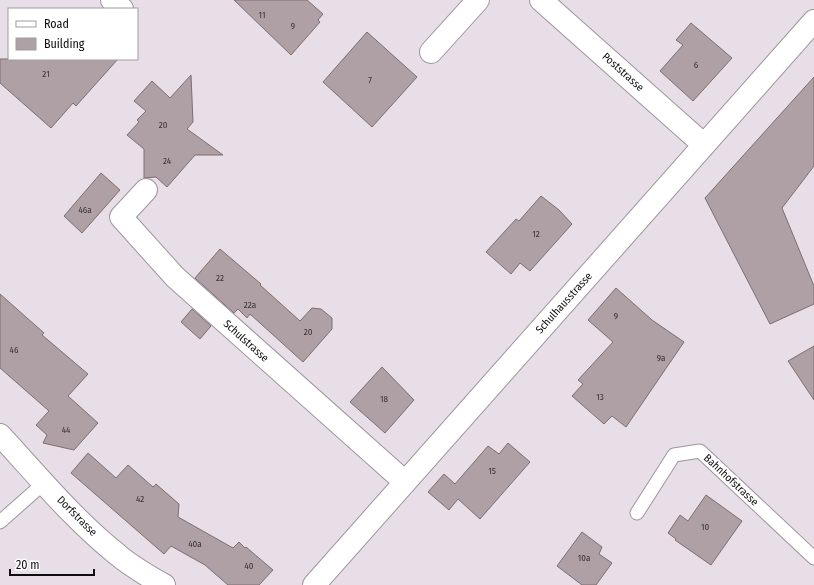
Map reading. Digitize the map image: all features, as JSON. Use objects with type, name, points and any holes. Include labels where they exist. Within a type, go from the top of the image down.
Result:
[{"type":"street","points":[[112,0],[121,8]]},
{"type":"street","points":[[431,52],[478,0]]},
{"type":"street","name":"Poststrasse","points":[[541,0],[704,145]]},
{"type":"street","name":"Schulhausstrasse","points":[[314,585],[814,21]]},
{"type":"street","name":"Schulstrasse","points":[[146,190],[121,217],[175,278],[404,482]]},
{"type":"street","name":"Dorfstrasse","points":[[0,435],[84,524],[118,555],[164,585]]},
{"type":"lane","name":"Bahnhofstrasse","points":[[637,513],[674,455],[700,451],[814,558]]},
{"type":"lane","points":[[0,522],[44,483]]},
{"type":"building","points":[[234,0],[307,0],[323,14],[318,20],[320,22],[291,55]]},
{"type":"building","points":[[691,23],[732,58],[693,101],[660,71],[683,45],[676,40]]},
{"type":"building","points":[[367,32],[417,77],[372,127],[323,82]]},
{"type":"building","points":[[0,59],[117,60],[76,106],[73,103],[51,128],[0,83]]},
{"type":"building","points":[[191,75],[193,122],[187,129],[223,155],[195,155],[167,187],[156,177],[144,178],[144,149],[127,135],[139,122],[137,120],[146,111],[134,101],[152,81],[170,98]]},
{"type":"building","points":[[814,77],[814,166],[782,208],[814,286],[814,304],[770,324],[705,198]]},
{"type":"building","points":[[101,173],[120,190],[82,233],[64,216]]},
{"type":"building","points":[[541,196],[559,210],[572,224],[530,271],[520,263],[511,274],[486,252],[516,219],[519,221]]},
{"type":"building","points":[[220,249],[261,284],[260,285],[300,321],[312,308],[321,309],[332,318],[332,329],[303,362],[250,314],[247,318],[238,309],[234,313],[195,278]]},
{"type":"building","points":[[616,288],[652,320],[684,342],[626,427],[612,416],[604,424],[572,396],[583,384],[578,380],[613,342],[588,320]]},
{"type":"building","points":[[0,294],[44,333],[42,335],[88,374],[68,396],[98,423],[74,450],[43,443],[47,435],[36,425],[49,411],[0,368]]},
{"type":"building","points":[[192,309],[211,326],[200,339],[181,322]]},
{"type":"building","points":[[814,346],[814,400],[788,361]]},
{"type":"building","points":[[382,367],[414,400],[385,433],[350,402]]},
{"type":"building","points":[[508,443],[530,462],[480,519],[458,499],[449,510],[428,492],[444,474],[455,484],[488,446],[499,454]]},
{"type":"building","points":[[88,453],[116,478],[128,465],[153,487],[156,484],[179,504],[178,517],[233,548],[239,542],[273,570],[259,585],[228,585],[205,565],[171,546],[164,554],[71,473]]},
{"type":"building","points":[[706,495],[742,521],[711,565],[675,540],[676,539],[668,533],[680,515],[688,521]]},
{"type":"building","points":[[582,532],[602,547],[599,554],[612,563],[596,585],[582,585],[557,566]]}]
